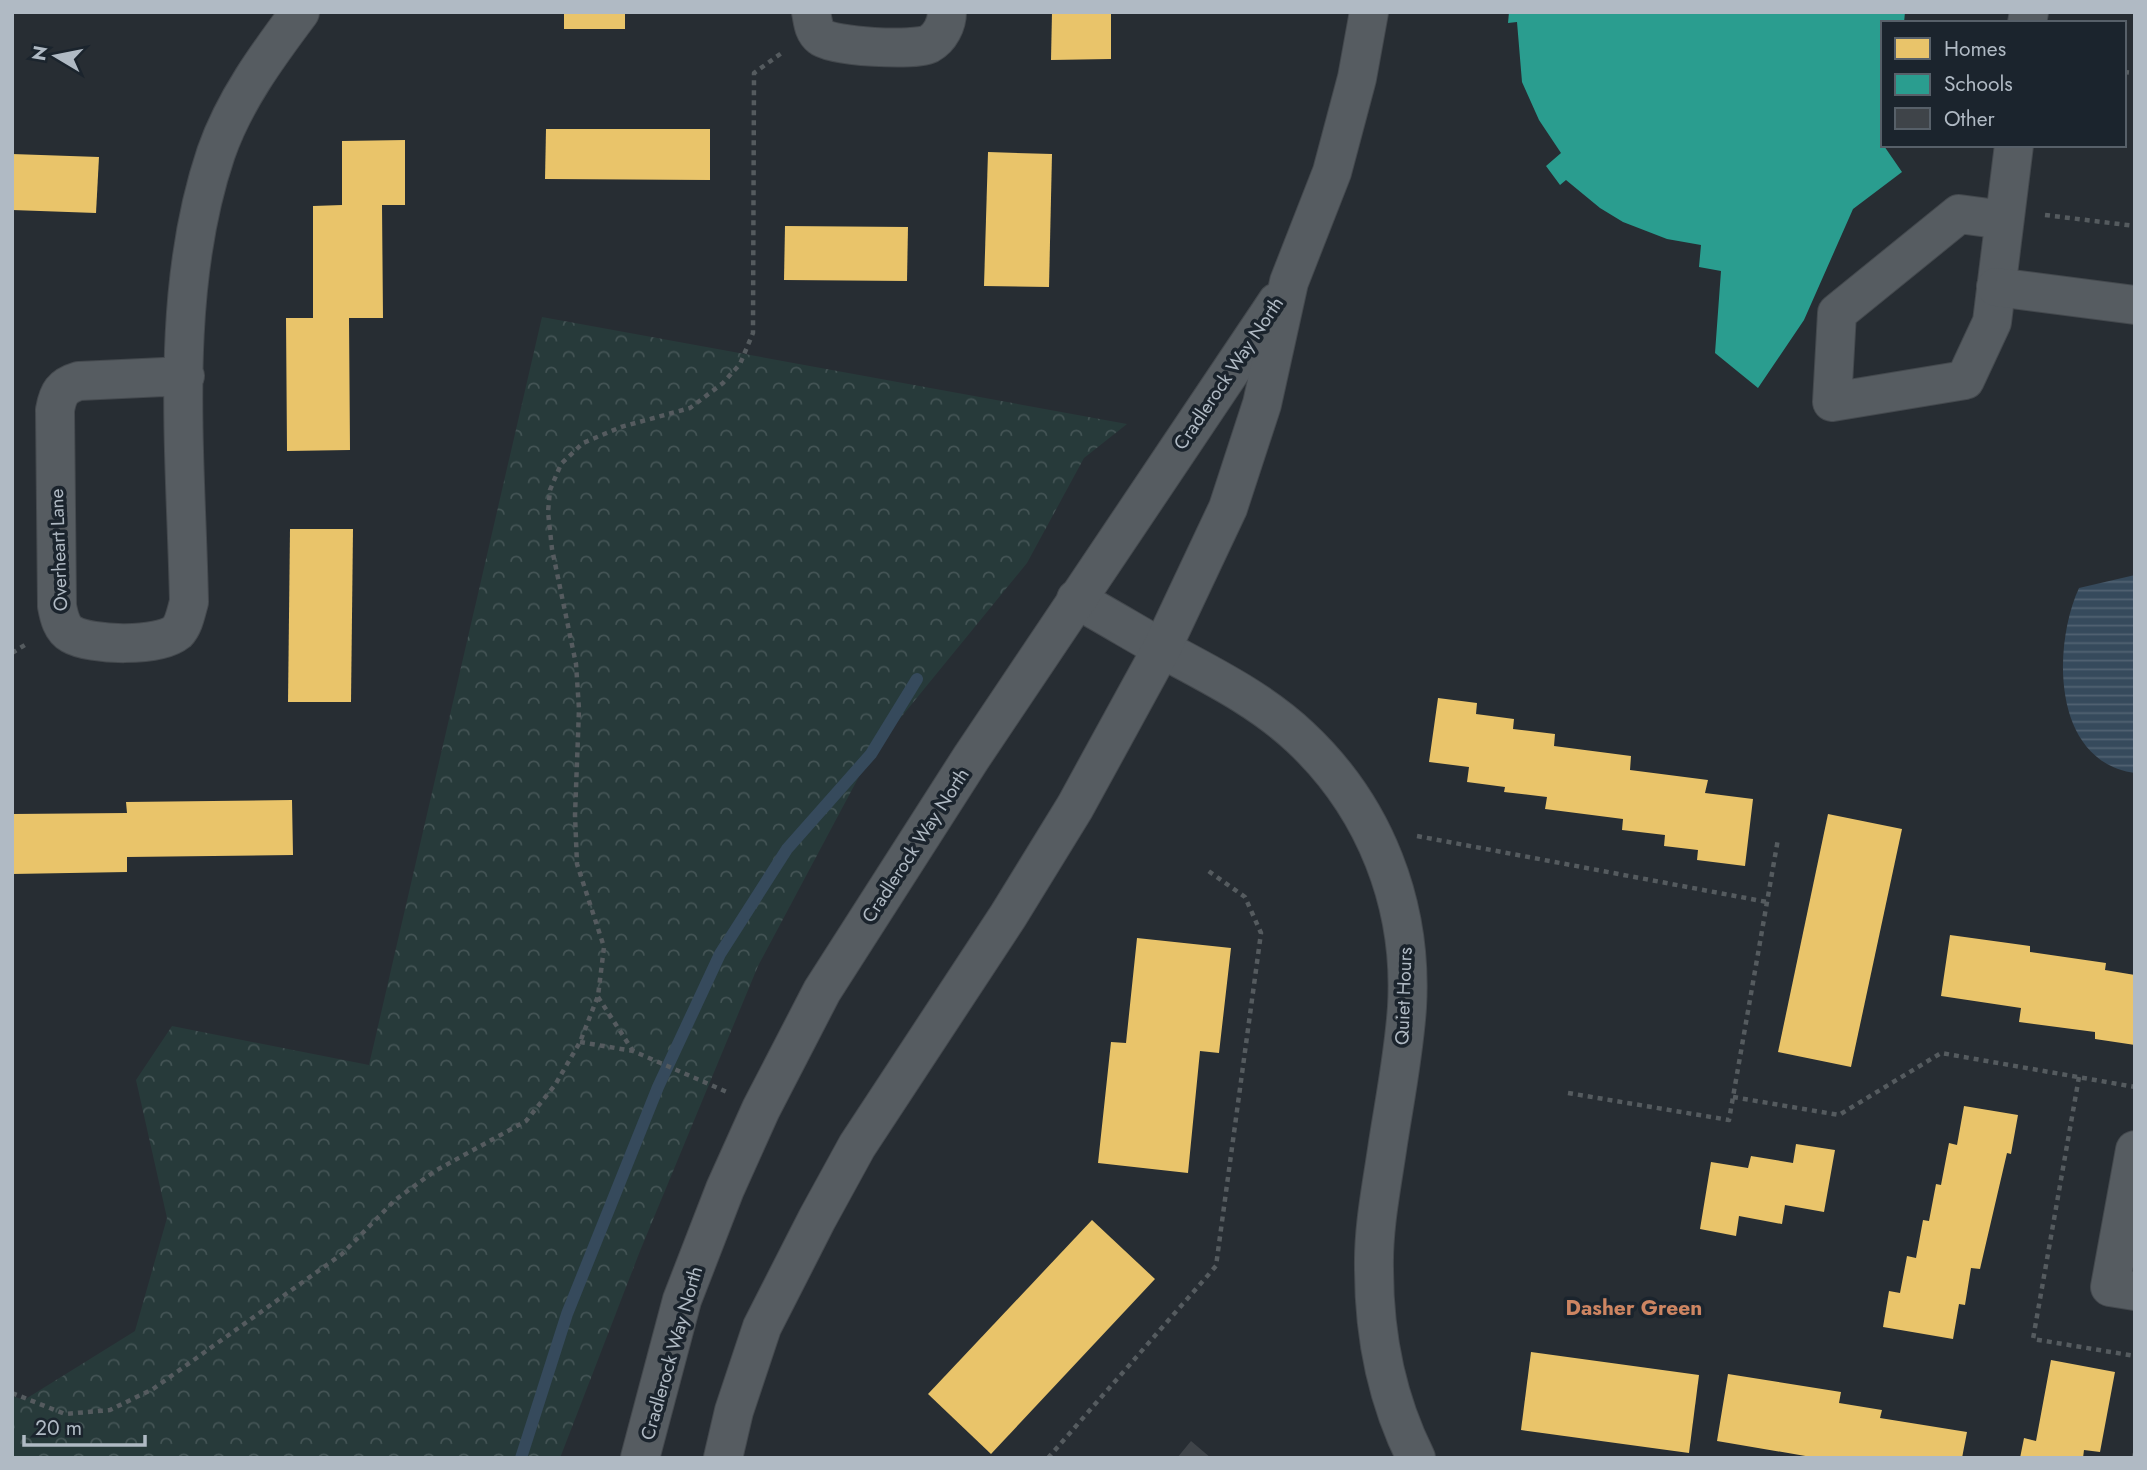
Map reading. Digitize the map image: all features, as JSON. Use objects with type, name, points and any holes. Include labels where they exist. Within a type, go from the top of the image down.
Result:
[{"type":"street","name":"Overheart Lane","points":[[185,376],[79,381],[66,385],[57,396],[57,606],[61,622],[69,633],[88,642],[161,641],[178,631],[185,618],[189,602],[185,376],[191,266],[200,209],[217,152],[242,94],[300,12]]},
{"type":"street","points":[[813,20],[822,38],[838,44],[913,47],[928,44],[939,36],[947,20],[947,12]]},
{"type":"street","name":"Cradlerock Way North","points":[[723,1458],[734,1411],[762,1326],[823,1207],[857,1146],[1008,916],[1075,807],[1162,649],[1228,508],[1262,404],[1289,282],[1332,172],[1356,78],[1369,12]]},
{"type":"street","points":[[2004,215],[1959,214],[1838,313],[1832,402],[1965,380],[1992,322],[2014,147]]},
{"type":"street","name":"Cradlerock Way North","points":[[640,1458],[682,1300],[725,1189],[761,1109],[822,991],[1076,598],[1289,282]]},
{"type":"street","points":[[1996,287],[2135,305]]},
{"type":"street","name":"Quiet Hours","points":[[1076,598],[1254,699],[1299,736],[1326,764],[1365,817],[1398,896],[1406,951],[1407,1007],[1377,1216],[1374,1268],[1377,1325],[1386,1377],[1405,1435],[1416,1458]]},
{"type":"street","points":[[2135,1150],[2109,1287],[2135,1291]]},
{"type":"path","points":[[12,1393],[65,1414],[110,1410],[153,1389],[342,1254],[395,1200],[435,1171],[526,1121],[555,1085],[580,1042],[598,996],[604,947],[577,864],[575,815],[579,709],[576,664],[552,549],[548,512],[550,490],[561,464],[583,443],[621,427],[690,408],[723,383],[740,364],[752,333],[754,73],[813,20]]},
{"type":"path","points":[[2004,215],[2135,226]]},
{"type":"path","points":[[1417,836],[1768,902]]},
{"type":"path","points":[[1569,1093],[1729,1120],[1778,839]]},
{"type":"path","points":[[1048,1458],[1216,1266],[1261,933],[1245,897],[1207,870]]},
{"type":"path","points":[[598,996],[633,1051]]},
{"type":"path","points":[[580,1042],[633,1051],[706,1082]]},
{"type":"path","points":[[1733,1097],[1839,1115],[1941,1053],[2135,1087]]},
{"type":"path","points":[[2080,1077],[2033,1339],[2135,1356]]},
{"type":"green space","points":[[542,317],[1127,424],[1084,458],[1027,563],[871,754],[758,966],[640,1251],[560,1458],[12,1458],[12,1396],[24,1400],[135,1331],[167,1218],[136,1080],[172,1026],[369,1065]]},
{"type":"water","points":[[2135,575],[2135,773],[2108,764],[2087,748],[2074,725],[2066,698],[2063,670],[2070,612],[2079,588]]},
{"type":"building: Homes","points":[[564,12],[625,12],[625,29],[564,29]]},
{"type":"building: Homes","points":[[1052,12],[1111,12],[1111,59],[1051,60]]},
{"type":"building: Homes","points":[[546,129],[710,129],[710,180],[545,179]]},
{"type":"building: Homes","points":[[405,140],[405,205],[382,205],[383,318],[349,318],[350,450],[287,451],[286,318],[313,318],[313,206],[342,205],[342,141]]},
{"type":"building: Homes","points":[[988,152],[1052,154],[1049,287],[984,286]]},
{"type":"building: Homes","points":[[12,154],[99,157],[96,213],[12,210]]},
{"type":"building: Homes","points":[[785,226],[908,227],[907,281],[784,280]]},
{"type":"building: Homes","points":[[290,529],[353,529],[351,702],[288,702]]},
{"type":"building: Homes","points":[[1438,698],[1477,703],[1476,714],[1514,719],[1513,729],[1555,734],[1554,746],[1631,756],[1630,770],[1708,780],[1705,793],[1753,799],[1745,866],[1697,860],[1698,850],[1664,846],[1665,835],[1622,830],[1623,819],[1545,809],[1547,797],[1504,792],[1505,787],[1467,782],[1469,767],[1429,762]]},
{"type":"building: Homes","points":[[292,800],[293,855],[127,857],[127,872],[12,874],[12,814],[127,813],[126,802]]},
{"type":"building: Homes","points":[[1828,814],[1902,829],[1851,1067],[1778,1052]]},
{"type":"building: Homes","points":[[1950,935],[2030,946],[2030,952],[2106,963],[2105,970],[2135,975],[2135,1045],[2095,1039],[2095,1032],[2019,1022],[2021,1008],[1941,996]]},
{"type":"building: Homes","points":[[1137,938],[1231,948],[1219,1053],[1200,1051],[1188,1173],[1098,1163],[1111,1042],[1126,1043]]},
{"type":"building: Homes","points":[[1964,1106],[2018,1115],[2011,1154],[2007,1153],[1980,1269],[1971,1268],[1965,1305],[1959,1304],[1953,1339],[1883,1327],[1889,1291],[1900,1293],[1907,1256],[1916,1258],[1923,1220],[1929,1221],[1936,1184],[1941,1185],[1949,1143],[1957,1145]]},
{"type":"building: Homes","points":[[1796,1144],[1835,1150],[1824,1212],[1785,1205],[1782,1224],[1739,1216],[1736,1236],[1700,1229],[1711,1162],[1748,1168],[1751,1156],[1793,1163]]},
{"type":"building: Homes","points":[[1092,1220],[1155,1279],[991,1454],[928,1394]]},
{"type":"building: Homes","points":[[1531,1352],[1699,1375],[1689,1453],[1521,1430]]},
{"type":"building: Homes","points":[[2051,1360],[2115,1372],[2100,1452],[2084,1450],[2083,1458],[2020,1458],[2024,1438],[2036,1441]]},
{"type":"building: Homes","points":[[1728,1374],[1841,1392],[1839,1403],[1882,1410],[1880,1418],[1967,1432],[1962,1458],[1817,1458],[1717,1441]]},
{"type":"building: Schools","points":[[1509,12],[1905,12],[1904,21],[1881,21],[1881,147],[1885,147],[1902,172],[1853,209],[1804,320],[1758,388],[1715,353],[1721,271],[1699,267],[1701,245],[1667,239],[1623,222],[1600,208],[1566,180],[1560,185],[1546,166],[1561,153],[1539,120],[1522,82],[1517,22],[1508,23]]},
{"type":"building: Other","points":[[1191,1441],[1211,1458],[1177,1458]]},
{"type":"waterway","points":[[521,1458],[567,1314],[658,1087],[720,954],[787,849],[871,754],[917,679]]},
{"type":"district","name":"Dasher Green","points":[[1634,1308]]}]
